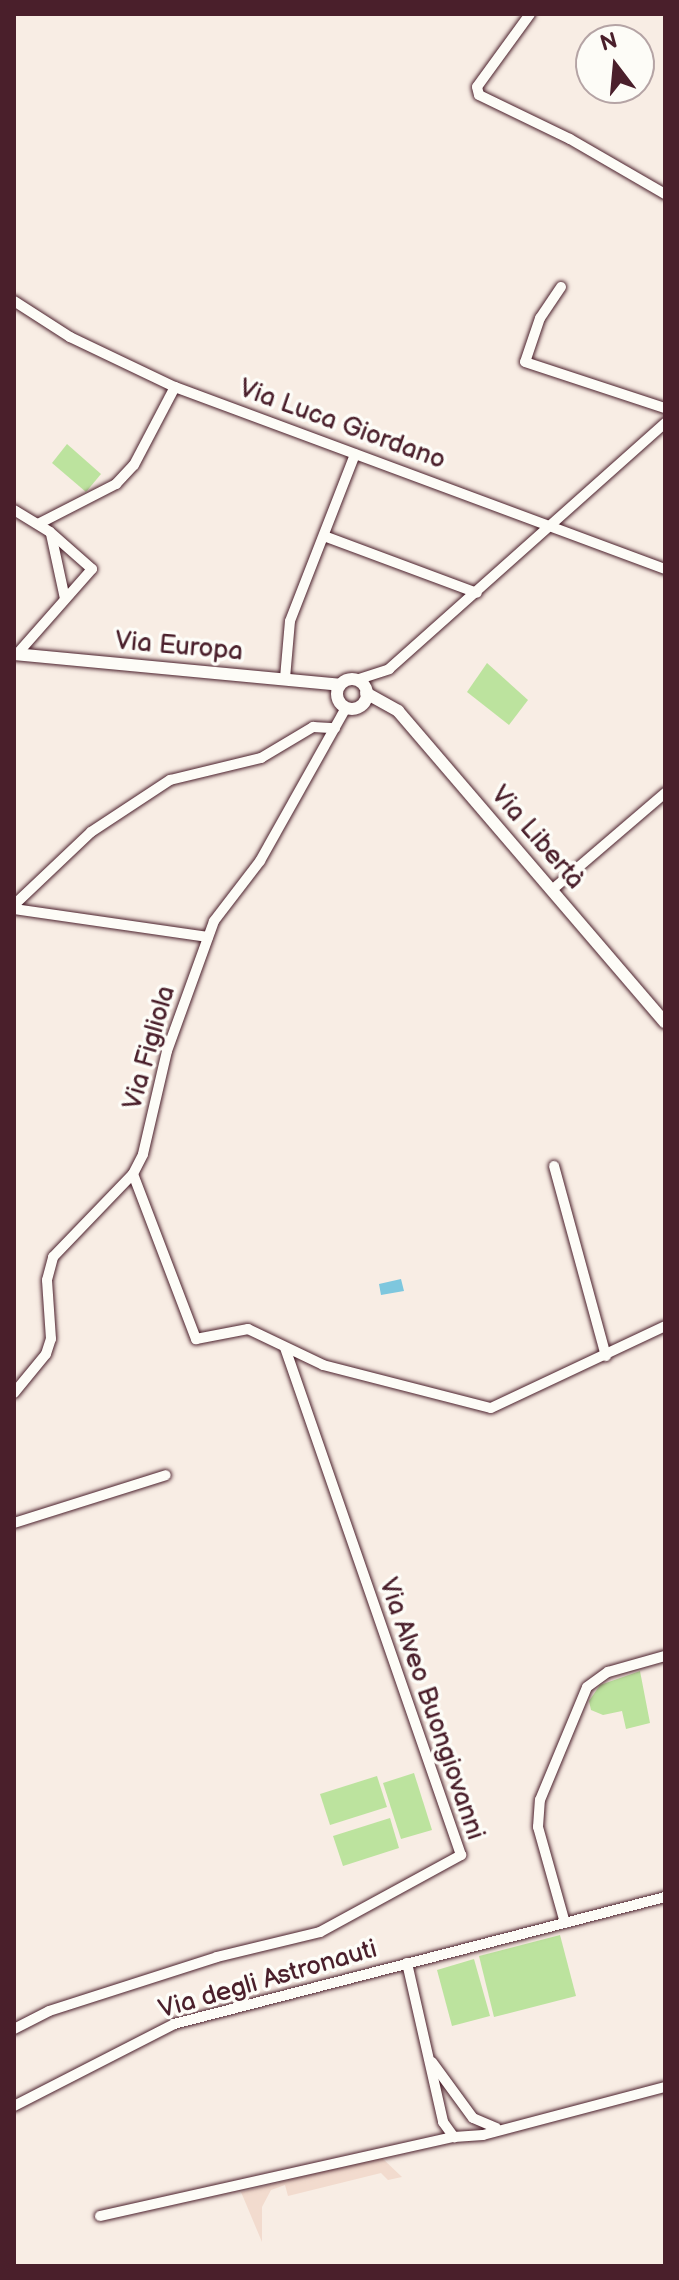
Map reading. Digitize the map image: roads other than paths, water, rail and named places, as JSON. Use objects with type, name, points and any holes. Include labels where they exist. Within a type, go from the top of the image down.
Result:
[{"type":"street","points":[[530,14],[477,87],[479,95],[570,139],[665,194]]},
{"type":"street","points":[[561,287],[540,318],[525,362],[665,408]]},
{"type":"street","name":"Via Luca Giordano","points":[[14,301],[70,337],[175,387],[665,569]]},
{"type":"street","points":[[38,524],[116,484],[134,465],[175,387]]},
{"type":"street","points":[[356,680],[366,693],[360,706],[346,708],[337,698],[340,685],[389,669],[554,527],[665,423]]},
{"type":"street","points":[[285,678],[290,621],[355,454]]},
{"type":"street","points":[[14,510],[50,532],[92,569],[15,654]]},
{"type":"street","points":[[50,532],[65,599]]},
{"type":"street","points":[[324,536],[477,593]]},
{"type":"street","name":"Via Europa","points":[[15,654],[340,685]]},
{"type":"street","name":"Via Libertà","points":[[366,693],[398,711],[665,1022]]},
{"type":"street","name":"Via Figliola","points":[[14,1393],[46,1354],[51,1339],[47,1280],[53,1257],[133,1174],[143,1154],[167,1051],[214,921],[260,861],[346,708]]},
{"type":"street","points":[[14,907],[91,832],[170,780],[261,758],[313,727],[335,728]]},
{"type":"street","points":[[553,889],[665,793]]},
{"type":"street","points":[[14,907],[208,937]]},
{"type":"street","points":[[554,1166],[606,1356]]},
{"type":"street","points":[[133,1174],[193,1337],[243,1328],[354,1374],[483,1408],[514,1400],[665,1326]]},
{"type":"street","name":"Via Alveo Buongiovanni","points":[[14,2029],[49,2011],[217,1957],[320,1932],[461,1855],[285,1348]]},
{"type":"street","points":[[14,1523],[166,1475]]},
{"type":"street","points":[[565,1923],[538,1827],[540,1800],[587,1687],[608,1672],[665,1656]]},
{"type":"street","points":[[407,1963],[665,1897]]},
{"type":"street","name":"Via degli Astronauti","points":[[14,2106],[174,2024],[407,1963],[443,2122],[454,2137]]},
{"type":"street","name":"Via degli Astronauti","points":[[429,2056],[473,2118],[485,2127],[502,2128]]},
{"type":"street","points":[[100,2216],[502,2128],[665,2087]]},
{"type":"water","points":[[401,1279],[404,1291],[381,1295],[379,1284]]}]
